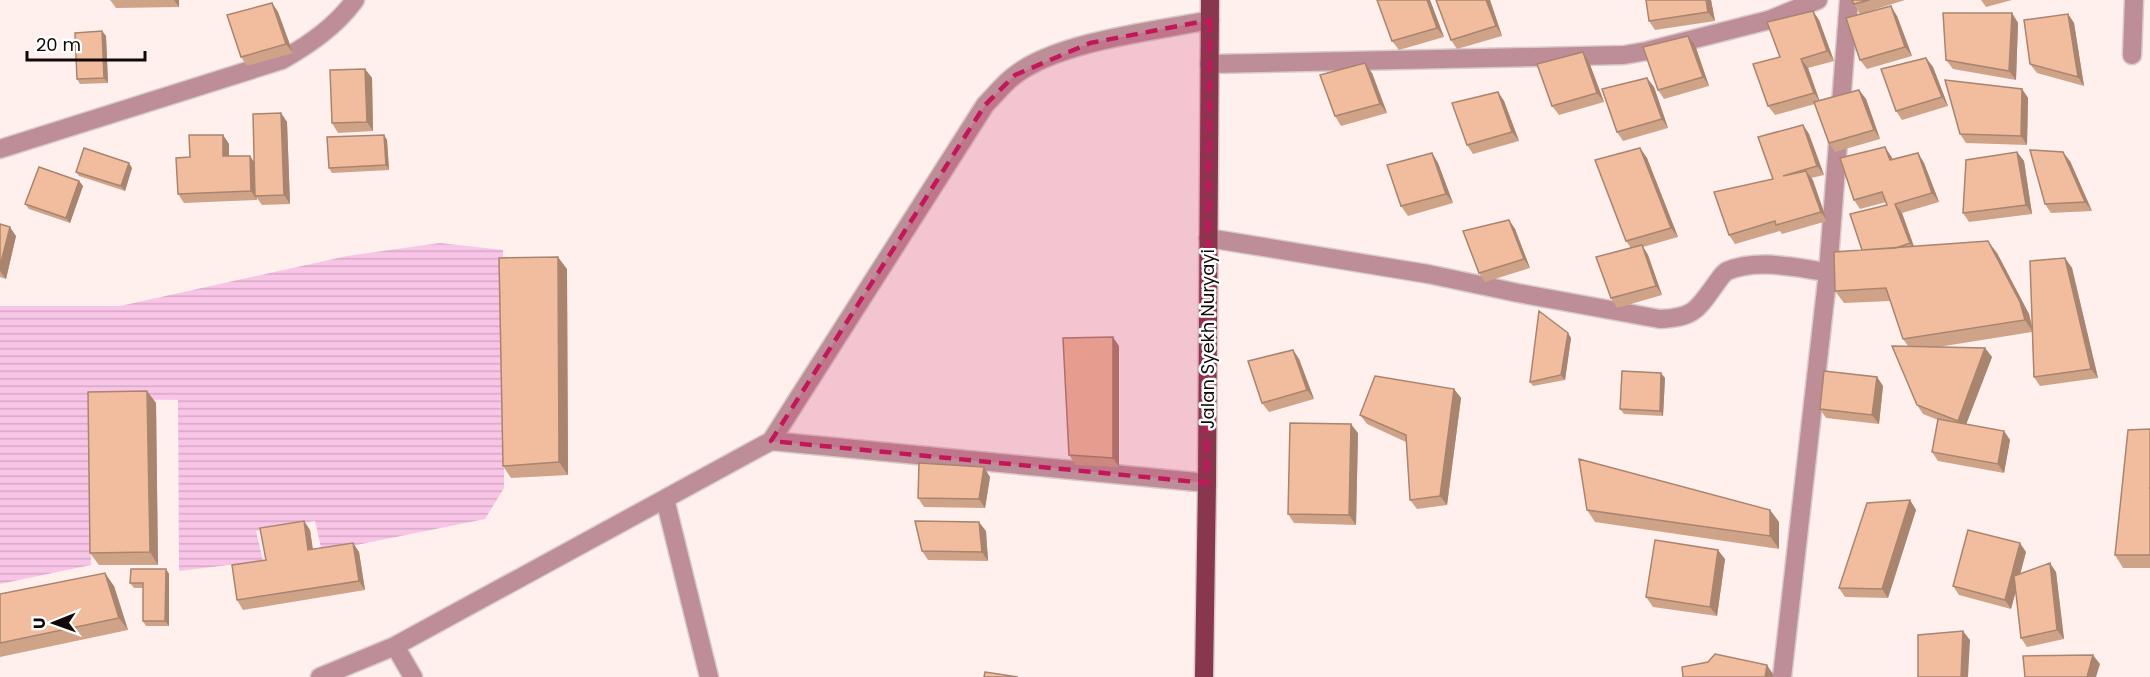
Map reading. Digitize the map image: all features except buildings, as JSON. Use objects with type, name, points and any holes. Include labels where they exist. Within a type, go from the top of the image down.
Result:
[{"type":"main road","name":"Jalan Syekh Nuryayi","points":[[1204,677],[1210,0]]},
{"type":"street","points":[[0,149],[282,60],[311,43],[355,0]]},
{"type":"street","points":[[1209,64],[1624,55],[1768,20],[1818,0]]},
{"type":"street","points":[[1782,677],[1828,272],[1850,0]]},
{"type":"street","points":[[2132,55],[2134,0]]},
{"type":"street","points":[[320,677],[395,646],[771,441],[986,105],[1015,75],[1048,57],[1090,43],[1210,20]]},
{"type":"street","points":[[1208,238],[1473,282],[1518,293],[1660,319],[1679,318],[1697,310],[1724,272],[1747,265],[1828,272]]},
{"type":"street","points":[[771,441],[1207,483]]},
{"type":"street","points":[[665,499],[709,677]]},
{"type":"street","points":[[395,646],[413,677]]},
{"type":"highlighted area","points":[[1210,20],[1207,483],[771,441],[985,105],[1015,75],[1090,43]]},
{"type":"shaded area","points":[[440,243],[503,250],[504,488],[485,519],[322,552],[315,521],[256,531],[263,561],[179,571],[178,400],[88,399],[91,565],[0,584],[0,306],[120,306],[347,256]]}]
